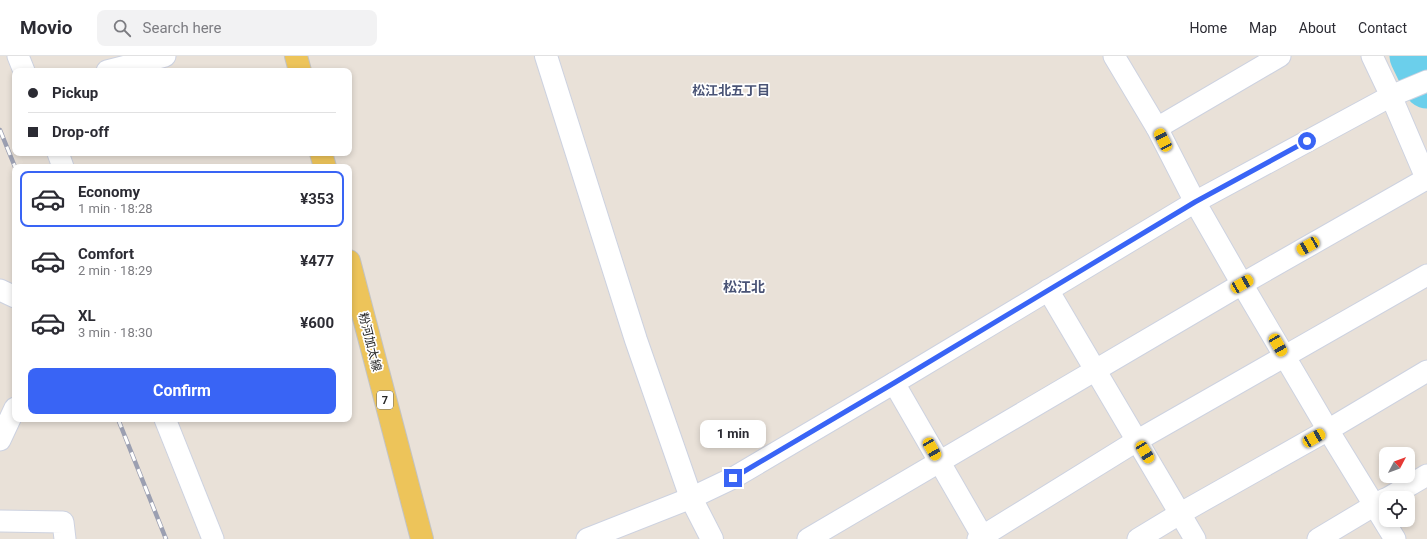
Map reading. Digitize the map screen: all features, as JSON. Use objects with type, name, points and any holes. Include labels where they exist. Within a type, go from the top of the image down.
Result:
[{"type":"main road","points":[[296,56],[299,68]]},
{"type":"main road","name":"粉河加太線","points":[[352,272],[422,539]]},
{"type":"street","points":[[18,56],[23,68]]},
{"type":"street","points":[[102,56],[105,68]]},
{"type":"street","points":[[118,68],[165,56]]},
{"type":"street","points":[[546,56],[636,340],[692,498],[712,539]]},
{"type":"street","points":[[1114,56],[1157,128],[1195,202],[1328,430],[1379,496]]},
{"type":"street","points":[[1157,128],[1280,56]]},
{"type":"street","points":[[808,539],[1242,284],[1427,180],[1372,56]]},
{"type":"street","points":[[587,539],[692,498],[733,478],[1195,202],[1391,96],[1427,81]]},
{"type":"street","points":[[894,383],[982,538],[1138,440],[1285,357],[1427,274]]},
{"type":"street","points":[[0,290],[12,296]]},
{"type":"street","points":[[1048,290],[1138,440],[1195,539]]},
{"type":"street","points":[[1138,539],[1328,430],[1427,371]]},
{"type":"street","points":[[0,440],[12,414]]},
{"type":"street","points":[[166,422],[213,539]]},
{"type":"street","points":[[1399,491],[1427,474]]},
{"type":"street","points":[[1318,539],[1379,503]]},
{"type":"street","points":[[0,521],[63,522],[65,539]]},
{"type":"street","points":[[1391,527],[1395,539]]},
{"type":"waterway","points":[[1413,56],[1427,85]]},
{"type":"railway","points":[[0,130],[14,164]]},
{"type":"railway","points":[[119,422],[166,539]]},
{"type":"district","name":"松江北五丁目","points":[[731,90]]},
{"type":"district","name":"松江北","points":[[744,287]]},
{"type":"route","points":[[733,478],[1195,202],[1307,141]]}]
